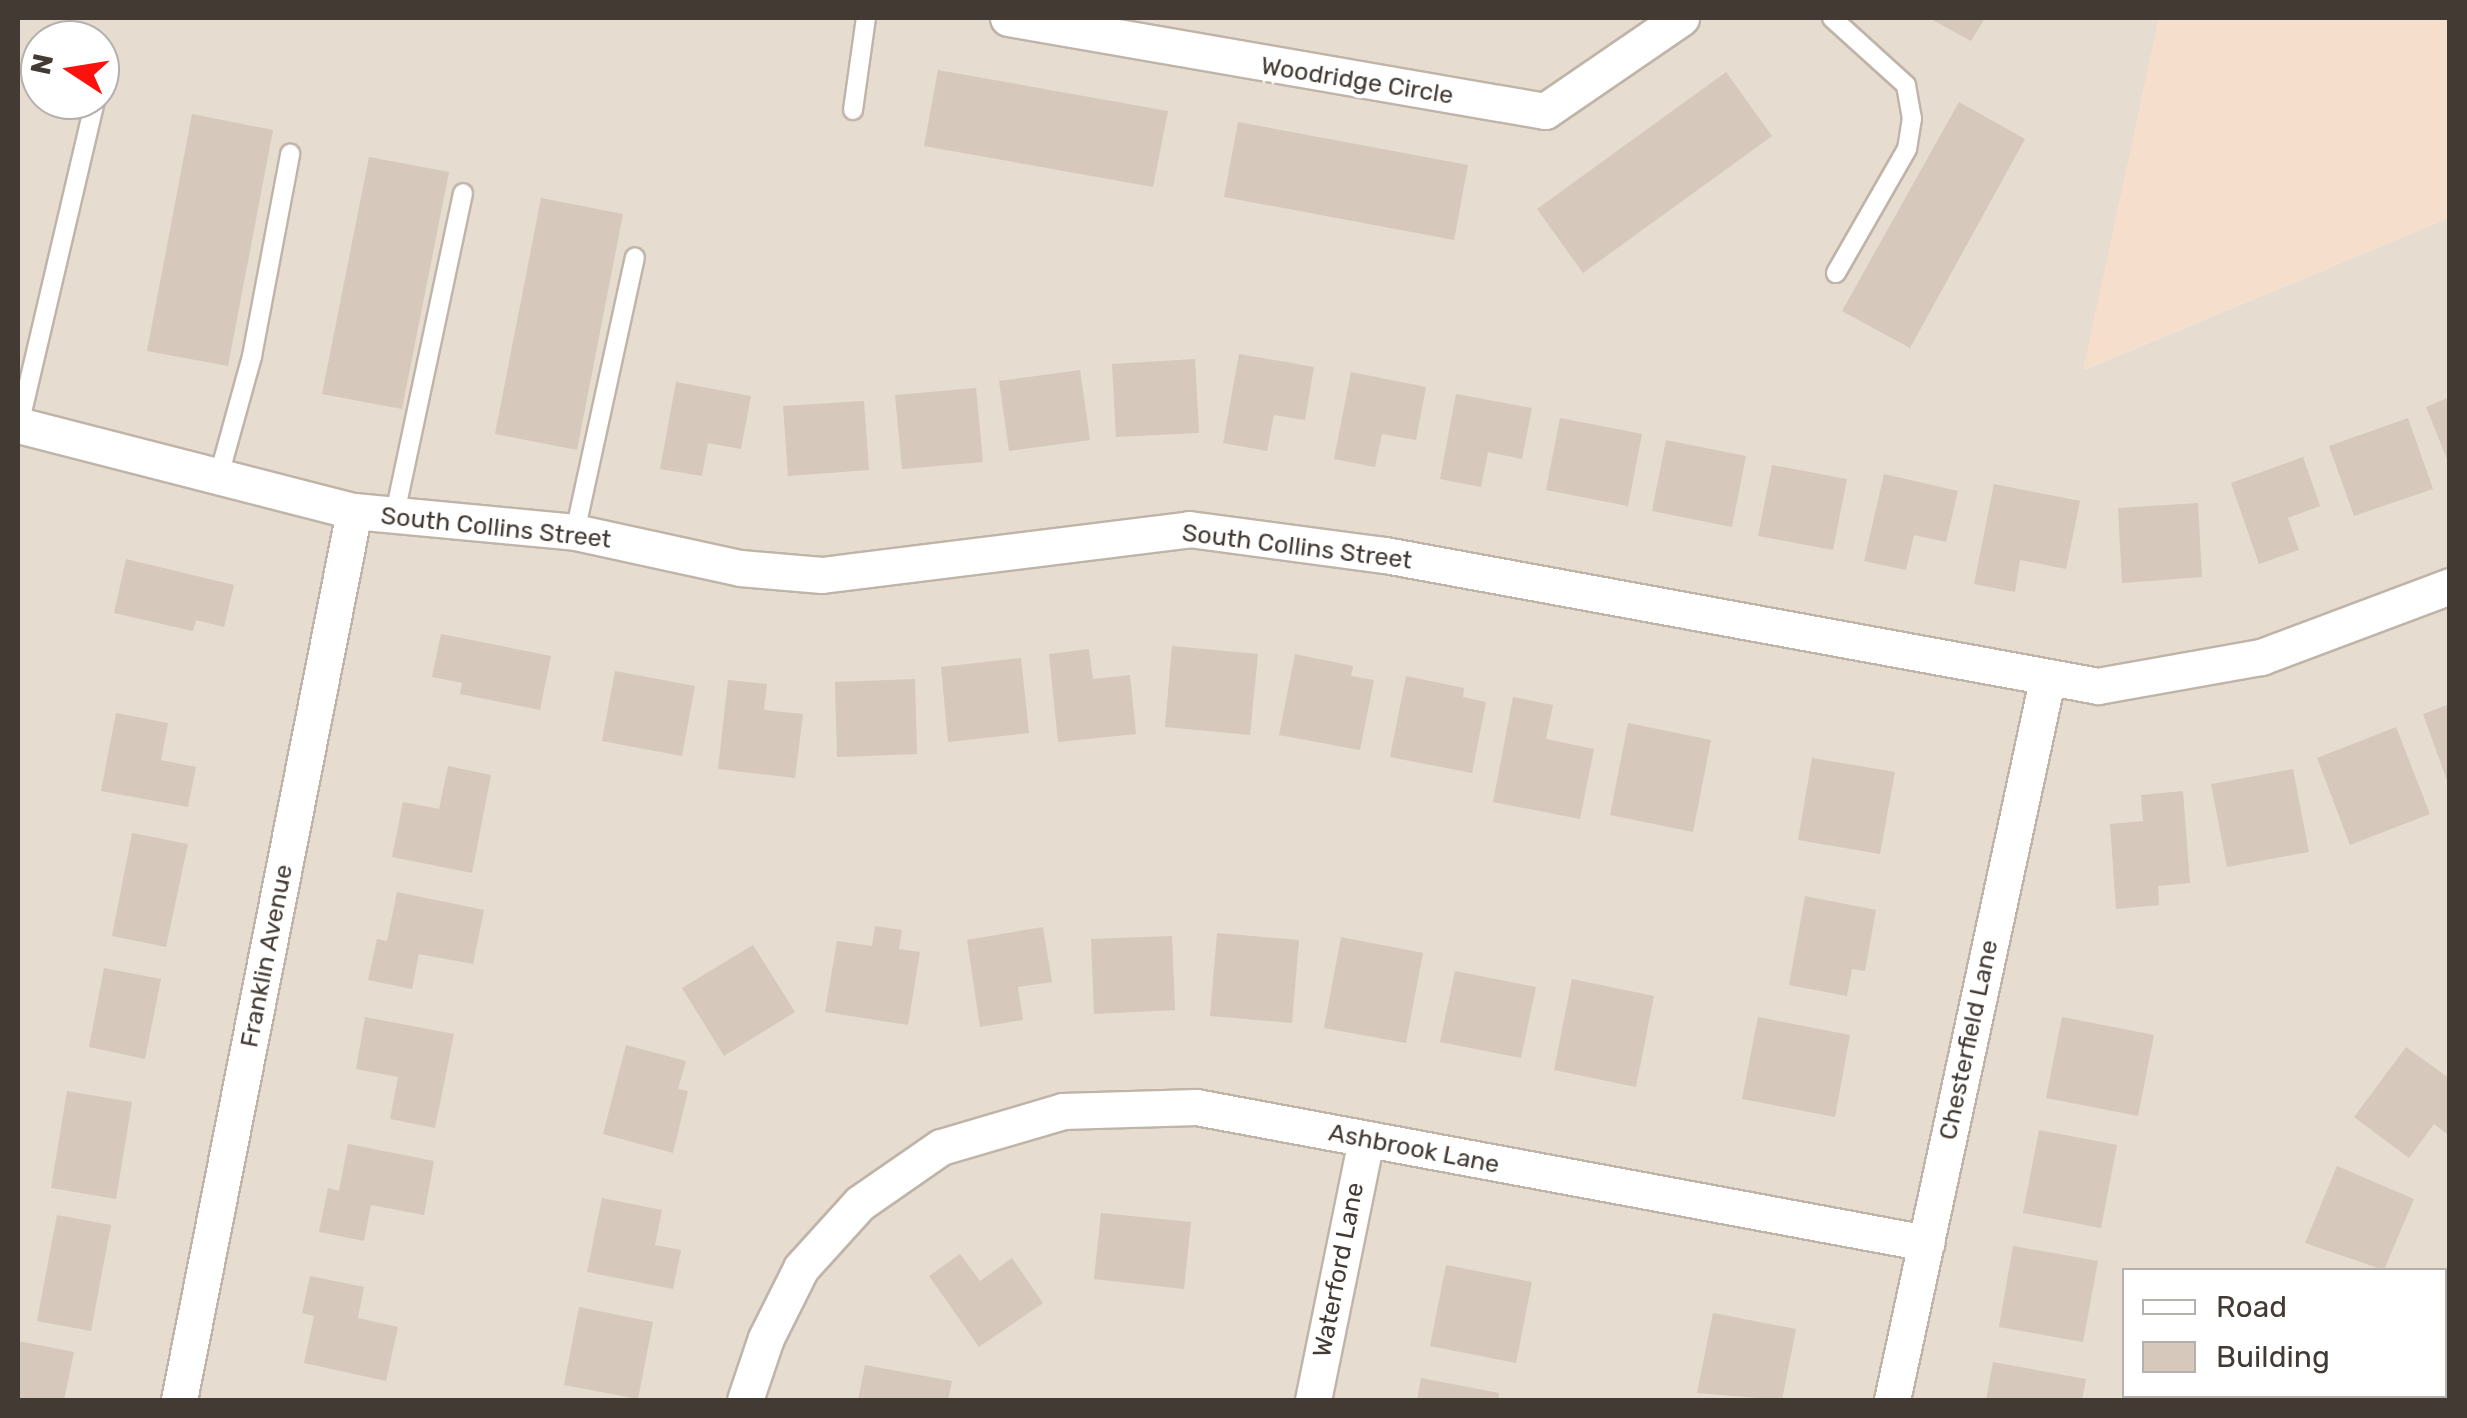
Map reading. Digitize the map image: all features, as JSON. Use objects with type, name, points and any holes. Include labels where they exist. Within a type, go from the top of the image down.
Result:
[{"type":"street","name":"Woodridge Circle","points":[[1008,18],[1546,111],[1681,18]]},
{"type":"street","name":"South Collins Street","points":[[18,425],[218,480],[354,511],[394,518],[575,532],[740,568],[822,575],[1189,529],[1385,555],[2047,680],[2098,686],[2261,657],[2450,586]]},
{"type":"street","name":"Franklin Avenue","points":[[180,1400],[354,511]]},
{"type":"street","name":"Chesterfield Lane","points":[[1892,1400],[2047,680]]},
{"type":"street","name":"Ashbrook Lane","points":[[746,1400],[766,1338],[801,1268],[860,1203],[941,1147],[1063,1111],[1196,1106],[1926,1243]]},
{"type":"street","name":"Waterford Lane","points":[[1314,1400],[1366,1140]]},
{"type":"street","points":[[2448,1400],[2450,1391]]},
{"type":"lane","points":[[852,110],[866,18]]},
{"type":"lane","points":[[1832,18],[1854,26],[1906,84],[1912,118],[1907,150],[1836,273]]},
{"type":"lane","points":[[18,425],[89,120]]},
{"type":"lane","points":[[218,480],[252,356],[290,154]]},
{"type":"lane","points":[[394,518],[463,193]]},
{"type":"lane","points":[[575,532],[635,257]]},
{"type":"shaded area","points":[[18,18],[2159,18],[2084,370],[2449,218],[2449,1400],[18,1400]]},
{"type":"shaded area","points":[[2159,18],[2449,18],[2449,218],[2083,370]]},
{"type":"building","points":[[1929,18],[1985,18],[1971,41]]},
{"type":"building","points":[[938,70],[1168,111],[1153,187],[924,146]]},
{"type":"building","points":[[1726,72],[1772,136],[1583,273],[1537,209]]},
{"type":"building","points":[[1959,102],[2025,139],[1910,348],[1842,311]]},
{"type":"building","points":[[192,114],[273,130],[228,366],[147,351]]},
{"type":"building","points":[[1238,122],[1468,165],[1454,240],[1224,197]]},
{"type":"building","points":[[369,157],[449,172],[402,409],[322,394]]},
{"type":"building","points":[[541,198],[623,214],[577,450],[495,434]]},
{"type":"building","points":[[1239,354],[1314,367],[1305,420],[1274,415],[1267,451],[1223,443]]},
{"type":"building","points":[[1195,359],[1199,433],[1116,437],[1112,364]]},
{"type":"building","points":[[1080,370],[1090,440],[1009,451],[999,381]]},
{"type":"building","points":[[1351,372],[1426,387],[1416,440],[1382,434],[1375,467],[1334,459]]},
{"type":"building","points":[[676,382],[751,396],[741,449],[708,443],[702,476],[660,469]]},
{"type":"building","points":[[976,388],[983,462],[902,469],[895,395]]},
{"type":"building","points":[[1456,394],[1532,408],[1522,459],[1488,452],[1481,487],[1440,479]]},
{"type":"building","points":[[2450,397],[2450,464],[2449,464],[2426,407]]},
{"type":"building","points":[[864,401],[869,470],[788,476],[783,406]]},
{"type":"building","points":[[1560,418],[1642,434],[1628,506],[1546,490]]},
{"type":"building","points":[[2408,418],[2433,489],[2354,516],[2329,446]]},
{"type":"building","points":[[1666,440],[1746,456],[1732,527],[1652,511]]},
{"type":"building","points":[[2303,457],[2320,506],[2288,518],[2299,550],[2259,564],[2231,483]]},
{"type":"building","points":[[1772,465],[1847,479],[1833,550],[1758,536]]},
{"type":"building","points":[[1884,474],[1958,491],[1946,542],[1914,535],[1906,570],[1864,561]]},
{"type":"building","points":[[1994,484],[2080,501],[2066,569],[2020,560],[2015,592],[1974,584]]},
{"type":"building","points":[[2198,503],[2202,577],[2122,583],[2118,508]]},
{"type":"building","points":[[126,559],[234,585],[224,627],[196,620],[193,631],[114,613]]},
{"type":"building","points":[[441,634],[551,656],[540,710],[460,694],[462,683],[432,677]]},
{"type":"building","points":[[1172,646],[1258,654],[1250,735],[1165,727]]},
{"type":"building","points":[[1089,649],[1093,679],[1130,675],[1136,734],[1058,742],[1049,654]]},
{"type":"building","points":[[1295,654],[1353,666],[1351,676],[1374,680],[1360,750],[1279,735]]},
{"type":"building","points":[[1021,658],[1029,733],[948,742],[941,667]]},
{"type":"building","points":[[615,671],[695,686],[682,756],[602,741]]},
{"type":"building","points":[[1406,676],[1464,688],[1463,697],[1486,702],[1472,773],[1390,757]]},
{"type":"building","points":[[915,679],[917,754],[837,757],[835,682]]},
{"type":"building","points":[[728,680],[767,684],[764,710],[803,714],[795,778],[718,769]]},
{"type":"building","points":[[1513,697],[1553,705],[1546,739],[1594,749],[1580,819],[1493,802]]},
{"type":"building","points":[[2450,704],[2450,786],[2449,786],[2423,714]]},
{"type":"building","points":[[116,713],[168,723],[161,760],[196,767],[188,807],[101,791]]},
{"type":"building","points":[[1628,723],[1711,740],[1693,832],[1610,815]]},
{"type":"building","points":[[2396,727],[2430,814],[2350,845],[2317,758]]},
{"type":"building","points":[[1812,758],[1895,772],[1880,854],[1798,840]]},
{"type":"building","points":[[448,766],[491,775],[472,873],[392,857],[403,802],[439,809]]},
{"type":"building","points":[[2293,769],[2309,852],[2227,867],[2211,784]]},
{"type":"building","points":[[2183,791],[2190,883],[2158,886],[2159,905],[2116,909],[2110,824],[2143,821],[2141,795]]},
{"type":"building","points":[[132,833],[188,844],[166,947],[112,936]]},
{"type":"building","points":[[397,892],[484,910],[473,964],[419,954],[412,989],[368,980],[377,939],[387,941]]},
{"type":"building","points":[[1805,896],[1876,910],[1865,971],[1852,969],[1847,996],[1789,985]]},
{"type":"building","points":[[875,926],[902,930],[899,949],[920,952],[908,1025],[825,1012],[837,941],[872,946]]},
{"type":"building","points":[[1043,927],[1052,982],[1018,987],[1023,1020],[980,1027],[967,940]]},
{"type":"building","points":[[1217,933],[1299,940],[1292,1023],[1210,1016]]},
{"type":"building","points":[[1172,936],[1175,1010],[1094,1014],[1091,939]]},
{"type":"building","points":[[1341,937],[1423,953],[1406,1043],[1324,1028]]},
{"type":"building","points":[[753,945],[795,1012],[724,1056],[682,988]]},
{"type":"building","points":[[104,968],[161,979],[145,1059],[89,1047]]},
{"type":"building","points":[[1455,971],[1536,987],[1521,1058],[1440,1042]]},
{"type":"building","points":[[1572,979],[1654,996],[1636,1087],[1554,1070]]},
{"type":"building","points":[[365,1017],[454,1034],[435,1128],[390,1119],[398,1077],[356,1069]]},
{"type":"building","points":[[1758,1017],[1850,1035],[1835,1117],[1742,1099]]},
{"type":"building","points":[[2062,1017],[2154,1035],[2138,1116],[2046,1098]]},
{"type":"building","points":[[626,1045],[686,1061],[678,1089],[688,1091],[673,1153],[603,1134]]},
{"type":"building","points":[[2406,1047],[2450,1079],[2450,1136],[2434,1124],[2409,1158],[2354,1117]]},
{"type":"building","points":[[67,1091],[132,1102],[116,1199],[51,1188]]},
{"type":"building","points":[[2039,1130],[2117,1145],[2101,1228],[2023,1213]]},
{"type":"building","points":[[348,1144],[434,1161],[424,1215],[371,1205],[364,1241],[319,1232],[328,1188],[339,1191]]},
{"type":"building","points":[[2337,1166],[2414,1199],[2385,1268],[2305,1243]]},
{"type":"building","points":[[602,1198],[662,1210],[655,1245],[681,1250],[673,1289],[587,1272]]},
{"type":"building","points":[[1101,1213],[1191,1222],[1184,1289],[1094,1279]]},
{"type":"building","points":[[57,1215],[111,1225],[91,1331],[37,1321]]},
{"type":"building","points":[[2013,1246],[2098,1261],[2083,1342],[1999,1327]]},
{"type":"building","points":[[960,1254],[980,1281],[1012,1258],[1043,1303],[979,1347],[929,1276]]},
{"type":"building","points":[[1446,1265],[1532,1282],[1516,1363],[1430,1346]]},
{"type":"building","points":[[310,1276],[364,1287],[358,1318],[398,1327],[386,1381],[304,1363],[314,1316],[302,1313]]},
{"type":"building","points":[[579,1307],[653,1322],[638,1399],[564,1385]]},
{"type":"building","points":[[1713,1313],[1796,1329],[1782,1400],[1697,1393]]},
{"type":"building","points":[[18,1341],[74,1352],[64,1400],[18,1400]]},
{"type":"building","points":[[1993,1362],[2086,1379],[2082,1400],[1986,1400]]},
{"type":"building","points":[[865,1365],[952,1381],[948,1400],[858,1400]]},
{"type":"building","points":[[1421,1378],[1499,1393],[1498,1400],[1417,1400]]}]
